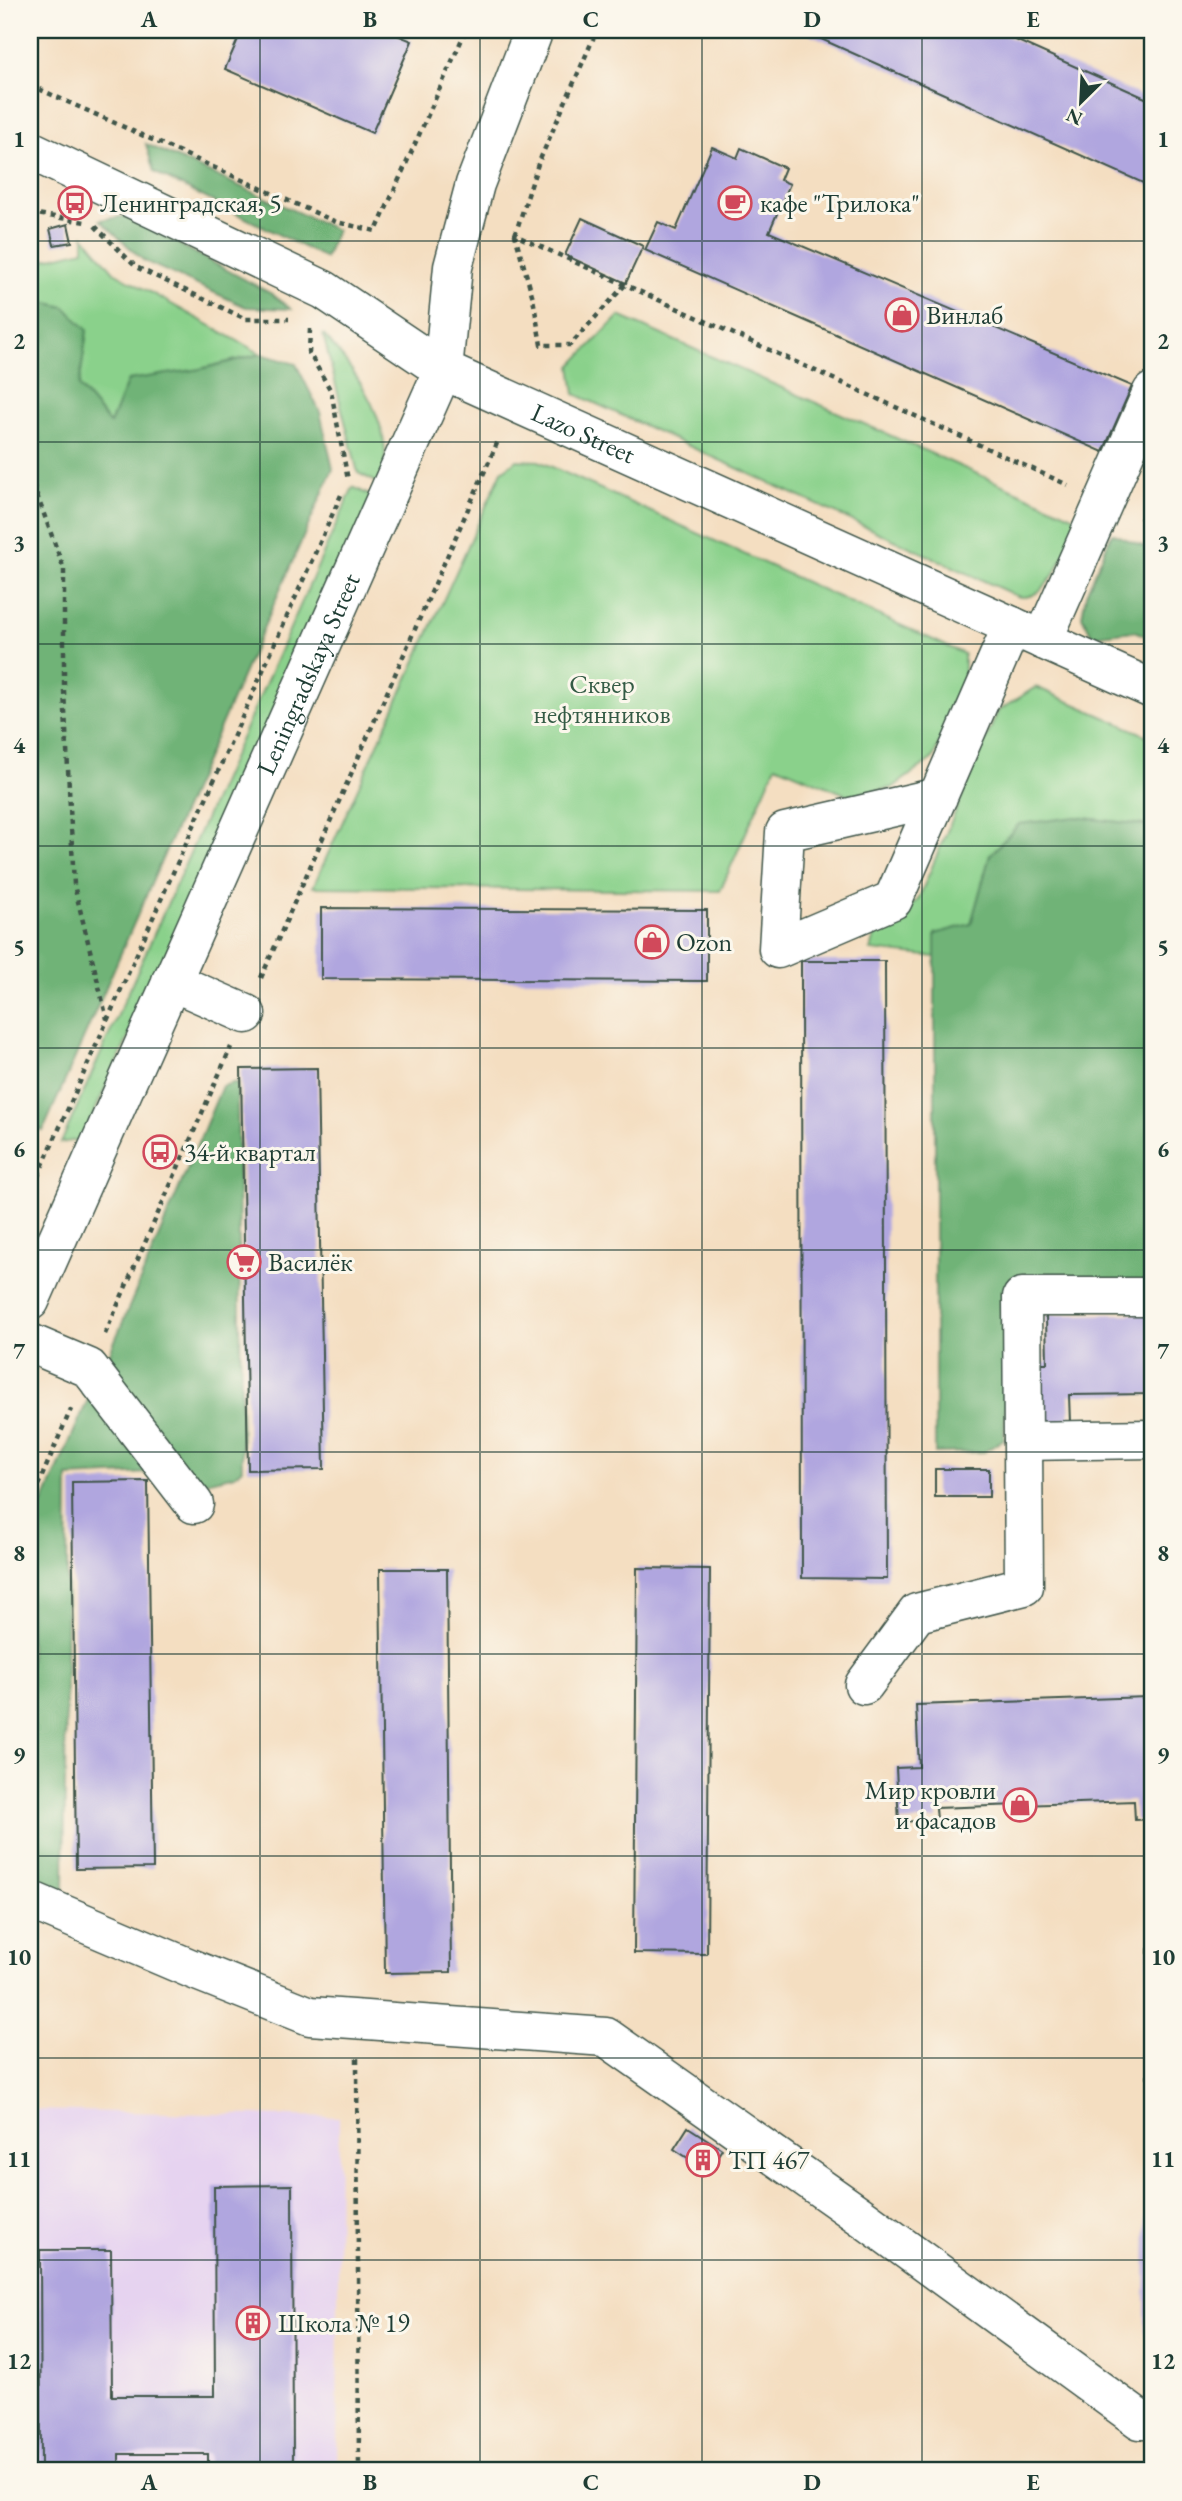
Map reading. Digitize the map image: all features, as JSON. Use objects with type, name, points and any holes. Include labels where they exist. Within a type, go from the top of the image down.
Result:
[{"type":"main road","name":"Leningradskaya Street","points":[[30,1301],[443,370],[453,267],[475,184],[534,30]]},
{"type":"main road","name":"Lazo Street","points":[[30,150],[324,290],[443,370],[1152,689]]},
{"type":"main road","points":[[938,797],[785,832],[778,949],[894,900],[938,797],[1104,501],[1152,392]]},
{"type":"main road","points":[[171,981],[246,1014]]},
{"type":"main road","points":[[864,1685],[917,1613],[1024,1586],[1022,1297],[1152,1297]]},
{"type":"main road","points":[[30,1343],[89,1368],[194,1504]]},
{"type":"main road","points":[[1023,1441],[1152,1439]]},
{"type":"main road","points":[[30,1900],[310,2016],[606,2037],[866,2220],[1140,2420],[1152,2420]]},
{"type":"path","points":[[30,85],[336,222],[376,231],[466,30]]},
{"type":"path","points":[[597,30],[538,164],[515,235],[533,298],[541,345],[570,345],[625,285]]},
{"type":"path","points":[[30,215],[91,223],[136,267],[246,319],[298,318]]},
{"type":"path","points":[[515,235],[1152,522]]},
{"type":"path","points":[[30,1194],[349,478],[331,391],[309,353],[311,318]]},
{"type":"path","points":[[30,1504],[498,441]]},
{"type":"path","points":[[30,476],[64,569],[64,691],[74,885],[107,1020]]},
{"type":"path","points":[[357,2019],[359,2471]]},
{"type":"shaded area","points":[[30,2110],[339,2117],[337,2471],[30,2471]]},
{"type":"green space","points":[[146,144],[337,230],[325,258],[154,172]]},
{"type":"green space","points":[[126,216],[272,294],[291,309],[246,307],[144,261],[100,220]]},
{"type":"green space","points":[[84,236],[114,272],[261,354],[200,369],[110,424],[79,387],[87,330],[64,307],[30,299],[30,263],[84,250]]},
{"type":"green space","points":[[30,299],[65,307],[87,330],[79,387],[110,424],[128,380],[200,369],[261,354],[296,364],[320,412],[333,469],[43,1131],[30,1125]]},
{"type":"green space","points":[[619,316],[1080,519],[1051,579],[1033,595],[1016,596],[575,394],[571,366]]},
{"type":"green space","points":[[323,334],[350,367],[372,404],[384,443],[382,485],[358,473]]},
{"type":"green space","name":"Сквер нефтянников","points":[[517,460],[539,461],[964,654],[964,684],[933,758],[892,788],[847,795],[776,765],[720,891],[313,887],[502,471]]},
{"type":"green space","points":[[353,487],[375,498],[82,1139],[61,1143]]},
{"type":"green space","points":[[1112,533],[1152,550],[1152,638],[1134,631],[1092,636],[1082,616],[1086,594]]},
{"type":"green space","points":[[1036,687],[1152,738],[1152,826],[1076,817],[990,855],[971,924],[935,934],[935,957],[871,950],[875,935],[918,900],[998,711]]},
{"type":"green space","points":[[1076,817],[1152,826],[1152,1287],[1011,1286],[1004,1439],[984,1452],[935,1453],[935,934],[971,924],[990,855],[1019,824]]},
{"type":"green space","points":[[237,1082],[242,1469],[235,1475],[198,1484],[103,1369],[222,1086]]},
{"type":"green space","points":[[89,1397],[150,1473],[68,1477],[64,1891],[30,1876],[30,1533]]},
{"type":"building","points":[[242,30],[385,30],[412,41],[372,133],[225,69]]},
{"type":"building","points":[[801,30],[993,30],[1152,101],[1152,187]]},
{"type":"building","points":[[712,147],[737,158],[741,148],[785,168],[780,180],[790,184],[769,232],[1132,386],[1103,452],[645,250],[658,222],[676,230]]},
{"type":"building","points":[[582,218],[643,246],[626,283],[565,255]]},
{"type":"building","points":[[68,224],[72,242],[54,245],[50,229]]},
{"type":"building","points":[[32,228],[38,253],[30,255],[30,229]]},
{"type":"building","points":[[321,908],[707,910],[707,981],[321,979]]},
{"type":"building","points":[[801,961],[885,961],[887,1579],[802,1578]]},
{"type":"building","points":[[317,1068],[324,1469],[248,1470],[241,1069]]},
{"type":"building","points":[[1152,1314],[1152,1394],[1069,1395],[1070,1423],[1034,1423],[1034,1363],[1047,1363],[1046,1315]]},
{"type":"building","points":[[935,1469],[989,1469],[989,1497],[935,1497]]},
{"type":"building","points":[[148,1481],[153,1868],[76,1869],[72,1482]]},
{"type":"building","points":[[637,1568],[710,1569],[707,1954],[634,1953]]},
{"type":"building","points":[[380,1569],[447,1569],[451,1972],[385,1973]]},
{"type":"building","points":[[1147,1697],[1149,1767],[1152,1767],[1152,1819],[1135,1820],[1134,1801],[936,1808],[937,1820],[899,1822],[896,1768],[919,1767],[916,1705]]},
{"type":"building","points":[[1148,1949],[1152,1949],[1152,2337],[1145,2337]]},
{"type":"building","name":"ТП 467","points":[[688,2127],[722,2149],[708,2171],[674,2149]]},
{"type":"building","name":"Школа № 19","points":[[292,2185],[293,2471],[208,2471],[208,2454],[119,2454],[119,2471],[41,2471],[40,2250],[111,2250],[112,2396],[215,2396],[214,2186]]},
{"type":"place","name":"Ленинградская, 5","points":[[75,203]]},
{"type":"place","name":"кафе \"Трилока\"","points":[[735,203]]},
{"type":"place","name":"Винлаб","points":[[902,315]]},
{"type":"place","name":"Ozon","points":[[652,942]]},
{"type":"place","name":"34-й квартал","points":[[160,1152]]},
{"type":"place","name":"Василёк","points":[[244,1262]]},
{"type":"place","name":"Мир кровли и фасадов","points":[[1020,1805]]},
{"type":"place","name":"ТП 467","points":[[703,2160]]},
{"type":"place","name":"Школа № 19","points":[[253,2323]]}]
